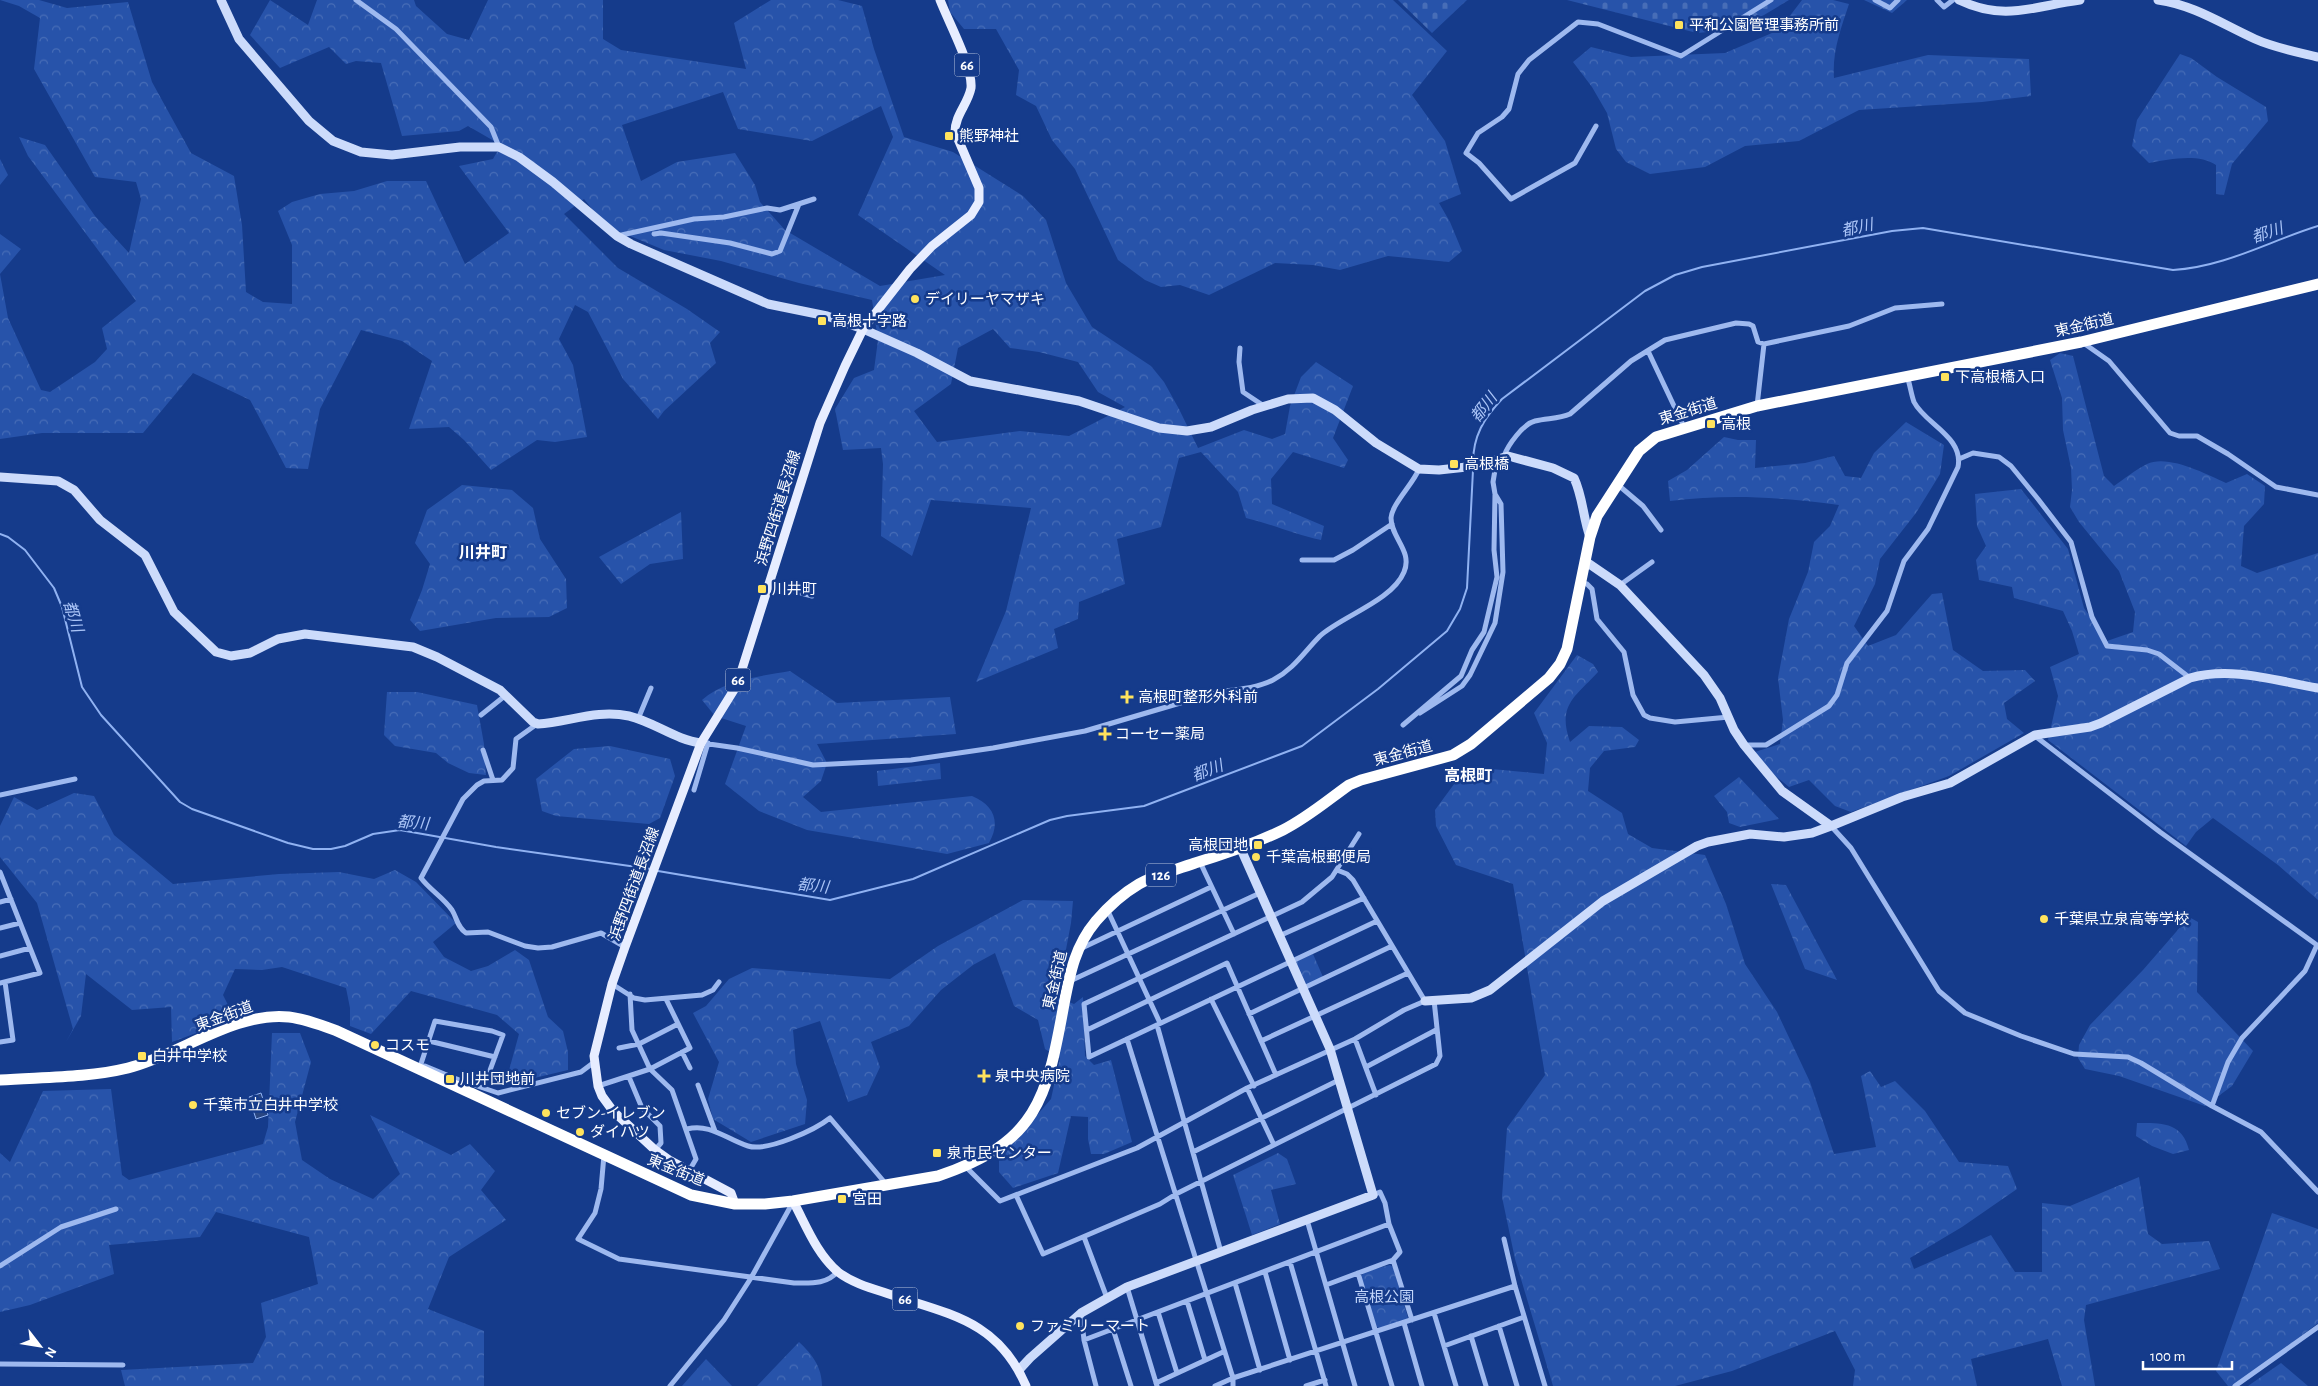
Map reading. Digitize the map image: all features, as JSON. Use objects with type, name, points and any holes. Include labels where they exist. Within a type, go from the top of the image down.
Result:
[{"type":"highway","name":"東金街道","points":[[0,1080],[96,1074],[128,1068],[144,1064],[237,1024],[275,1016],[301,1019],[323,1026],[420,1067],[691,1195],[735,1204],[793,1201],[938,1176],[986,1157],[1010,1139],[1036,1107],[1044,1092],[1053,1064],[1068,983],[1077,951],[1085,935],[1107,909],[1138,885],[1152,878],[1240,847],[1296,823],[1349,785],[1453,755],[1471,744],[1532,694],[1560,664],[1567,649],[1590,537],[1600,510],[1639,451],[1651,440],[1684,427],[1757,406],[2081,342],[2318,284]]},
{"type":"main road","name":"浜野四街道長沼線","points":[[735,1204],[731,1193],[689,1171],[655,1150],[613,1111],[602,1096],[593,1063],[612,984],[625,947],[704,743],[736,685],[820,423],[863,329],[918,260],[932,246],[971,216],[979,202],[979,188],[955,132],[955,122],[969,96],[970,76],[940,0]]},
{"type":"main road","name":"66","points":[[793,1201],[818,1248],[838,1272],[860,1284],[977,1325],[996,1340],[1017,1364],[1026,1386]]},
{"type":"street","points":[[221,0],[239,39],[309,121],[333,141],[361,152],[392,155],[460,147],[499,147],[519,157],[553,182],[617,236],[647,251],[768,304],[826,316],[863,329],[917,353],[970,381],[1079,402],[1159,428],[1188,431],[1212,427],[1264,406],[1288,399],[1313,398],[1336,410],[1376,443],[1419,469],[1429,471],[1476,466],[1500,457],[1514,457],[1553,468],[1574,478],[1580,490],[1584,522],[1590,537]]},
{"type":"street","points":[[356,0],[396,29],[491,127],[499,147]]},
{"type":"street","points":[[1596,126],[1575,163],[1511,199],[1479,163],[1466,153],[1478,133],[1502,117],[1509,109],[1518,74],[1529,60],[1578,22],[1598,24],[1681,56],[1771,0]]},
{"type":"street","points":[[1875,0],[1890,8],[1898,0]]},
{"type":"street","points":[[1937,0],[1944,7],[1953,0]]},
{"type":"street","points":[[1960,0],[1994,12],[2011,13],[2080,0]]},
{"type":"street","points":[[2158,0],[2199,11],[2268,43],[2318,57]]},
{"type":"street","points":[[617,236],[694,219],[724,217],[767,208],[780,210],[814,199]]},
{"type":"street","points":[[654,234],[660,233],[730,243],[777,254],[780,251],[799,204]]},
{"type":"street","points":[[1403,725],[1461,676],[1472,650],[1484,632],[1497,577],[1494,550],[1495,494],[1493,482],[1500,457],[1532,422],[1564,417],[1570,414],[1631,362],[1665,340],[1736,323],[1753,326],[1758,342],[1764,344],[1849,326],[1895,308],[1942,304]]},
{"type":"street","points":[[2081,342],[2108,361],[2170,432],[2179,436],[2197,436],[2228,454],[2276,487],[2318,495]]},
{"type":"street","points":[[1757,406],[1764,344]]},
{"type":"street","points":[[1240,348],[1239,362],[1243,392],[1264,406]]},
{"type":"street","points":[[1648,351],[1684,427]]},
{"type":"street","points":[[1744,746],[1766,745],[1829,706],[1835,700],[1848,663],[1887,611],[1902,565],[1935,516],[1945,490],[1958,467],[1959,459],[1953,445],[1914,401],[1907,376]]},
{"type":"street","points":[[1959,459],[1973,453],[1998,456],[2011,466],[2038,499],[2071,542],[2092,617],[2106,646],[2147,650],[2159,654],[2190,678]]},
{"type":"street","points":[[625,947],[605,935],[597,933],[552,947],[530,948],[488,932],[466,933],[461,929],[450,907],[421,878],[463,800],[477,785],[484,781],[506,778],[515,764],[516,739],[538,724],[600,714],[620,715],[638,719],[691,742],[813,765],[920,759],[993,748],[1085,731],[1221,691],[1240,690],[1260,685],[1274,680],[1298,663],[1321,636],[1368,607],[1398,582],[1406,566],[1406,556],[1392,524],[1392,512],[1419,469]]},
{"type":"street","points":[[0,477],[58,481],[74,490],[100,520],[140,549],[145,555],[174,612],[208,646],[224,655],[250,654],[278,639],[305,634],[413,647],[477,678],[506,695],[533,722],[538,724]]},
{"type":"street","points":[[1616,484],[1643,506],[1661,530]]},
{"type":"street","points":[[1417,715],[1431,708],[1462,686],[1470,675],[1495,623],[1503,572],[1501,504],[1495,494]]},
{"type":"street","points":[[1302,560],[1334,560],[1354,550],[1392,524]]},
{"type":"street","points":[[1585,561],[1620,585],[1704,675],[1720,698],[1734,730],[1744,746],[1782,791],[1831,826],[1851,848],[1939,991],[1952,1004],[1965,1013],[1991,1025],[2074,1054],[2128,1057],[2141,1062],[2212,1106],[2261,1132],[2318,1192]]},
{"type":"street","points":[[1620,585],[1652,562]]},
{"type":"street","points":[[1581,582],[1587,584],[1592,589],[1597,619],[1624,652],[1632,695],[1644,715],[1650,718],[1675,722],[1729,717]]},
{"type":"street","points":[[769,584],[812,596]]},
{"type":"street","points":[[965,1166],[1000,1201],[1137,1148],[1157,1135],[1247,1088],[1355,1038],[1404,1010],[1430,1000],[1471,998],[1490,990],[1603,901],[1656,871],[1672,859],[1702,844],[1750,834],[1784,837],[1812,833],[1902,796],[1950,783],[2035,735],[2095,725],[2190,678],[2204,674],[2228,672],[2318,688]]},
{"type":"street","points":[[638,719],[651,688]]},
{"type":"street","points":[[481,715],[506,695]]},
{"type":"street","points":[[2035,735],[2168,838],[2318,945],[2305,971],[2242,1038],[2228,1062],[2212,1106]]},
{"type":"street","points":[[694,790],[704,743]]},
{"type":"street","points":[[483,750],[493,780]]},
{"type":"street","points":[[0,795],[76,779]]},
{"type":"street","points":[[1359,834],[1337,870],[1323,887],[1311,896],[1084,1004],[1089,1057],[1377,921]]},
{"type":"street","points":[[1240,847],[1330,1050],[1373,1195]]},
{"type":"street","points":[[1199,862],[1234,934]]},
{"type":"street","points":[[1016,1195],[1043,1254],[1160,1204],[1176,1194],[1436,1064],[1440,1056],[1430,1000],[1408,973],[1353,880],[1347,874],[1337,870]]},
{"type":"street","points":[[0,872],[40,973],[3,983],[13,1040],[0,1042]]},
{"type":"street","points":[[1077,951],[1212,887]]},
{"type":"street","points":[[1068,983],[1260,892]]},
{"type":"street","points":[[1279,936],[1364,898]]},
{"type":"street","points":[[0,902],[11,899]]},
{"type":"street","points":[[1107,909],[1159,1024],[1221,1252]]},
{"type":"street","points":[[0,928],[20,923]]},
{"type":"street","points":[[1249,1014],[1392,946]]},
{"type":"street","points":[[0,956],[30,948]]},
{"type":"street","points":[[1087,1030],[1227,963],[1276,1075]]},
{"type":"street","points":[[1261,1041],[1408,973]]},
{"type":"street","points":[[612,984],[634,998],[666,999],[702,995],[713,990],[720,982]]},
{"type":"street","points":[[630,994],[632,1030],[650,1069],[672,1090],[687,1129],[696,1159],[689,1171]]},
{"type":"street","points":[[598,1086],[650,1069],[690,1048],[666,999]]},
{"type":"street","points":[[1211,999],[1254,1086]]},
{"type":"street","points":[[486,1081],[503,1035],[492,1031],[435,1021],[420,1067],[498,1093],[582,1072],[593,1063]]},
{"type":"street","points":[[619,1048],[639,1044],[678,1024]]},
{"type":"street","points":[[1366,1067],[1436,1030]]},
{"type":"street","points":[[1355,1038],[1376,1095]]},
{"type":"street","points":[[1128,1039],[1207,1294],[1223,1352],[1233,1378],[1233,1386]]},
{"type":"street","points":[[429,1041],[495,1057]]},
{"type":"street","points":[[682,1052],[690,1068]]},
{"type":"street","points":[[629,1077],[642,1108],[660,1126],[661,1143],[655,1150]]},
{"type":"street","points":[[1193,1152],[1338,1080]]},
{"type":"street","points":[[698,1085],[715,1131]]},
{"type":"street","points":[[1247,1088],[1274,1145]]},
{"type":"street","points":[[687,1129],[699,1126],[749,1146],[759,1147],[801,1135],[830,1118],[886,1184]]},
{"type":"street","points":[[604,1155],[601,1189],[595,1213],[578,1239],[619,1259],[751,1278],[794,1283],[815,1283],[832,1278],[838,1272]]},
{"type":"street","points":[[1019,1370],[1081,1313],[1127,1287],[1380,1192],[1400,1252],[1394,1260],[1326,1285]]},
{"type":"street","points":[[670,1386],[711,1337],[751,1278],[793,1201]]},
{"type":"street","points":[[0,1266],[61,1227],[116,1209]]},
{"type":"street","points":[[1307,1220],[1355,1386]]},
{"type":"street","points":[[1084,1340],[1390,1224]]},
{"type":"street","points":[[1084,1236],[1107,1298]]},
{"type":"street","points":[[1504,1239],[1515,1286],[1545,1386]]},
{"type":"street","points":[[1394,1260],[1412,1320]]},
{"type":"street","points":[[1290,1262],[1325,1383],[1306,1386]]},
{"type":"street","points":[[1264,1272],[1290,1360]]},
{"type":"street","points":[[1358,1273],[1392,1386]]},
{"type":"street","points":[[1235,1283],[1260,1370]]},
{"type":"street","points":[[1215,1386],[1233,1378],[1515,1286]]},
{"type":"street","points":[[1127,1287],[1156,1384],[1223,1352]]},
{"type":"street","points":[[1187,1301],[1205,1360]]},
{"type":"street","points":[[1158,1312],[1177,1373]]},
{"type":"street","points":[[1081,1313],[1084,1340],[1096,1386]]},
{"type":"street","points":[[1434,1313],[1456,1386]]},
{"type":"street","points":[[1444,1346],[1524,1317]]},
{"type":"street","points":[[1404,1323],[1422,1386]]},
{"type":"street","points":[[1500,1326],[1517,1386]]},
{"type":"street","points":[[2234,1386],[2258,1372],[2318,1327]]},
{"type":"street","points":[[1113,1329],[1132,1386]]},
{"type":"street","points":[[1471,1336],[1486,1386]]},
{"type":"street","points":[[0,1364],[123,1365]]},
{"type":"green space","points":[[0,0],[39,0],[67,8],[128,2],[152,82],[191,153],[234,176],[242,225],[246,292],[263,302],[292,304],[292,245],[278,211],[292,202],[320,194],[354,191],[387,181],[426,181],[465,264],[509,233],[459,166],[493,159],[501,145],[468,126],[459,131],[402,136],[381,63],[356,61],[346,64],[329,47],[280,68],[250,35],[270,0],[308,25],[317,0],[414,0],[416,6],[447,34],[469,40],[488,0],[603,0],[603,39],[621,50],[746,69],[734,23],[771,0],[838,0],[862,6],[874,49],[904,137],[953,152],[1023,196],[1046,220],[1066,283],[1092,327],[1151,366],[1164,382],[1198,448],[1244,430],[1272,439],[1285,434],[1290,406],[1301,377],[1316,362],[1353,386],[1333,438],[1348,460],[1344,468],[1293,452],[1271,479],[1272,504],[1324,526],[1321,540],[1246,518],[1238,492],[1201,452],[1179,458],[1161,527],[1117,539],[1125,584],[1079,602],[1078,619],[1054,629],[1058,648],[976,682],[1006,611],[1031,508],[931,500],[912,556],[881,536],[883,464],[881,448],[843,450],[835,409],[854,378],[874,370],[878,340],[872,300],[799,283],[721,261],[664,250],[606,226],[584,199],[564,214],[618,268],[687,309],[720,332],[710,343],[716,363],[664,411],[658,419],[623,379],[588,312],[575,305],[559,339],[573,365],[587,437],[555,442],[537,440],[491,470],[464,440],[449,427],[409,429],[432,361],[402,341],[361,330],[320,409],[308,469],[286,468],[250,400],[193,373],[143,433],[42,433],[0,439],[0,274],[8,318],[41,390],[50,392],[95,362],[107,349],[102,328],[136,301],[28,156],[19,137],[45,145],[95,216],[129,253],[141,199],[136,182],[95,177],[34,69],[40,18],[19,6]],"holes":[[[723,92],[738,129],[812,141],[881,106],[893,137],[858,215],[945,275],[880,286],[785,230],[760,202],[755,185],[735,153],[677,162],[641,181],[622,125]],[[993,329],[1010,348],[1039,352],[1078,362],[1098,392],[1125,407],[1069,436],[1020,431],[937,442],[914,411],[951,384],[958,348]]]},
{"type":"green space","points":[[948,0],[1393,0],[1447,51],[1412,95],[1445,141],[1461,194],[1439,203],[1450,222],[1462,251],[1449,262],[1388,256],[1340,270],[1313,265],[1275,263],[1209,295],[1180,285],[1161,287],[1145,280],[1118,260],[1075,169],[1052,140],[1036,106],[1016,95],[1019,70],[996,29],[964,29],[950,12]]},
{"type":"green space","points":[[1398,0],[1467,0],[1432,33]]},
{"type":"green space","points":[[1567,0],[1789,0],[1764,15],[1731,30],[1697,33]]},
{"type":"green space","points":[[1802,0],[1833,0],[1849,4],[1836,49],[1834,78],[1928,55],[2029,59],[2031,96],[1982,102],[1859,110],[1799,141],[1745,146],[1705,167],[1650,174],[1626,162],[1616,149],[1607,113],[1592,87],[1573,62],[1591,47],[1631,57],[1725,53],[1779,30]]},
{"type":"green space","points":[[1864,0],[1907,0],[1892,13]]},
{"type":"green space","points":[[2180,54],[2191,58],[2217,77],[2266,107],[2268,121],[2232,164],[2224,195],[2216,194],[2216,165],[2209,161],[2193,158],[2149,163],[2132,146],[2137,120]]},
{"type":"green space","points":[[0,159],[8,175],[0,185]]},
{"type":"green space","points":[[0,234],[21,249],[0,274]]},
{"type":"green space","points":[[2060,353],[2073,356],[2104,476],[2114,486],[2147,464],[2165,461],[2187,466],[2226,483],[2247,474],[2265,486],[2264,504],[2244,526],[2241,566],[2257,573],[2318,553],[2318,900],[2278,865],[2213,818],[2196,832],[2186,846],[2048,740],[2058,696],[2050,667],[2079,654],[2063,611],[2014,598],[2012,587],[1979,580],[1976,560],[1986,546],[1977,526],[1975,494],[2021,489],[2068,549],[2084,608],[2107,641],[2133,632],[2135,612],[2119,571],[2079,522],[2070,507],[2072,490],[2071,468],[2063,430],[2062,398],[2050,360]]},
{"type":"green space","points":[[1906,422],[1944,445],[1940,474],[1916,513],[1880,559],[1875,584],[1854,626],[1868,646],[1896,635],[1932,594],[1942,593],[1953,650],[1983,671],[2025,670],[2035,681],[2004,703],[2007,719],[2024,733],[1949,776],[1851,812],[1835,806],[1809,780],[1789,787],[1756,760],[1755,752],[1780,744],[1783,720],[1778,678],[1789,619],[1808,572],[1814,542],[1830,526],[1839,505],[1755,497],[1670,501],[1668,481],[1687,470],[1724,437],[1738,440],[1756,440],[1755,468],[1805,463],[1834,456],[1845,476],[1861,478],[1874,453]]},
{"type":"green space","points":[[462,485],[512,490],[533,508],[540,539],[566,579],[567,608],[549,617],[496,618],[420,631],[410,620],[430,564],[415,543],[427,510]]},
{"type":"green space","points":[[681,512],[683,559],[650,564],[621,584],[599,557]]},
{"type":"green space","points":[[1577,655],[1593,664],[1598,672],[1570,702],[1566,719],[1570,742],[1589,726],[1622,727],[1639,740],[1635,747],[1604,751],[1590,768],[1588,791],[1622,813],[1628,834],[1652,848],[1705,855],[1726,904],[1745,964],[1777,1012],[1810,1082],[1834,1154],[1876,1147],[1861,1076],[1870,1071],[1881,1087],[1895,1081],[1925,1111],[1959,1162],[2008,1166],[2017,1189],[1962,1227],[1910,1258],[1914,1269],[1991,1235],[2015,1272],[2042,1272],[2042,1203],[2070,1206],[2139,1177],[2148,1234],[2162,1244],[2209,1241],[2220,1269],[2086,1305],[2084,1320],[2095,1386],[2062,1386],[2048,1339],[1971,1359],[1977,1386],[1853,1386],[1855,1370],[1835,1331],[1732,1371],[1675,1386],[1553,1386],[1515,1259],[1502,1197],[1507,1128],[1545,1075],[1513,884],[1456,865],[1436,826],[1435,810],[1460,776],[1492,769],[1544,774],[1547,743],[1534,713]]},
{"type":"green space","points":[[790,671],[837,703],[950,697],[956,734],[817,744],[827,763],[821,781],[803,797],[821,812],[972,796],[986,804],[993,815],[995,821],[993,835],[989,843],[947,854],[807,830],[759,811],[725,784],[746,726],[715,716],[702,700],[711,693],[732,683]]},
{"type":"green space","points":[[387,692],[417,692],[477,705],[484,744],[486,775],[469,773],[448,763],[436,753],[395,746],[384,735]]},
{"type":"green space","points":[[610,746],[670,759],[675,776],[660,818],[649,824],[556,816],[542,811],[536,779],[574,749]]},
{"type":"green space","points":[[940,763],[941,779],[878,786],[877,771]]},
{"type":"green space","points":[[1739,777],[1779,819],[1740,827],[1729,823],[1727,812],[1714,796]]},
{"type":"green space","points":[[74,793],[94,796],[114,835],[173,884],[279,874],[339,872],[374,879],[395,870],[416,882],[456,923],[433,942],[444,957],[471,971],[488,966],[515,950],[529,960],[548,1017],[563,1031],[568,1052],[568,1070],[505,1085],[519,1034],[497,1015],[411,991],[371,1034],[350,1026],[350,1008],[346,988],[282,967],[262,970],[235,969],[223,995],[233,1015],[218,1025],[172,1042],[171,1007],[132,1010],[86,974],[81,1016],[66,1042],[73,1029],[37,903],[0,857],[0,826],[14,797],[37,810]]},
{"type":"green space","points":[[1771,884],[1786,885],[1837,980],[1805,969]]},
{"type":"green space","points":[[1023,900],[1073,901],[1071,923],[1057,997],[1074,1004],[1083,997],[1085,1056],[1094,1065],[1111,1060],[1132,1142],[1104,1154],[1091,1154],[1088,1139],[1088,1117],[1071,1116],[1058,1173],[1013,1188],[999,1172],[999,1159],[1051,1099],[1060,1058],[1045,1049],[1038,1020],[1014,1006],[995,953],[973,965],[941,990],[909,1026],[871,1042],[880,1067],[867,1095],[848,1102],[820,1021],[793,1030],[796,1064],[807,1100],[805,1124],[751,1142],[713,1119],[708,1099],[719,1062],[693,1013],[706,1006],[729,979],[752,968],[890,979],[938,946]]},
{"type":"green space","points":[[2189,917],[2198,922],[2197,992],[2253,1051],[2232,1086],[2205,1106],[2119,1076],[2085,1069],[2078,1058],[2079,1045],[2090,1025],[2143,970]]},
{"type":"green space","points":[[1313,954],[1323,977],[1303,986],[1292,963]]},
{"type":"green space","points":[[272,1033],[300,1033],[311,1062],[295,1122],[302,1160],[330,1179],[373,1199],[400,1174],[370,1115],[451,1155],[470,1144],[495,1171],[481,1190],[506,1220],[449,1257],[428,1309],[484,1331],[484,1386],[125,1386],[121,1370],[253,1363],[266,1337],[261,1303],[318,1284],[309,1237],[216,1212],[200,1237],[109,1245],[114,1274],[30,1305],[0,1312],[0,1153],[10,1162],[43,1091],[111,1089],[122,1175],[129,1180],[263,1144],[268,1127]]},
{"type":"green space","points":[[2137,1123],[2163,1124],[2176,1129],[2186,1141],[2189,1150],[2173,1154],[2152,1146],[2136,1136]]},
{"type":"green space","points":[[1278,1153],[1287,1159],[1296,1184],[1271,1190],[1280,1224],[1252,1235],[1233,1175]]},
{"type":"green space","points":[[2272,1213],[2318,1229],[2318,1323],[2236,1386],[2228,1386],[2216,1371]]},
{"type":"green space","name":"高根公園","points":[[1390,1265],[1393,1267],[1408,1318],[1379,1328],[1375,1326],[1361,1277],[1364,1272]]},
{"type":"green space","points":[[799,1342],[815,1361],[822,1379],[822,1386],[757,1386]]},
{"type":"green space","points":[[706,1359],[732,1386],[682,1386]]},
{"type":"green space","points":[[2281,1363],[2308,1386],[2248,1386]]},
{"type":"water","points":[[261,1093],[268,1115],[256,1119],[249,1097]]},
{"type":"waterway","name":"都川","points":[[1473,463],[1477,436],[1485,420],[1502,399],[1645,291],[1675,275],[1702,267],[1892,231],[1923,228],[2173,270],[2192,268],[2229,259],[2318,226]]},
{"type":"waterway","name":"都川","points":[[658,871],[830,900],[913,879],[1050,820],[1144,806],[1302,746],[1378,689],[1447,631],[1460,609],[1467,588],[1473,470]]},
{"type":"waterway","name":"都川","points":[[0,534],[8,537],[25,550],[54,588],[62,607],[82,687],[101,715],[180,802],[192,809],[288,843],[313,849],[331,849],[345,846],[373,834],[400,830],[496,847],[651,869]]},
{"type":"place","name":"平和公園管理事務所前","points":[[1679,25]]},
{"type":"place","name":"熊野神社","points":[[949,136]]},
{"type":"place","name":"デイリーヤマザキ","points":[[915,299]]},
{"type":"place","name":"高根十字路","points":[[822,321]]},
{"type":"place","name":"下高根橋入口","points":[[1945,377]]},
{"type":"place","name":"高根","points":[[1711,424]]},
{"type":"place","name":"高根橋","points":[[1454,464]]},
{"type":"place","name":"川井町","points":[[762,589]]},
{"type":"place","name":"高根町整形外科前","points":[[1127,697]]},
{"type":"place","name":"コーセー薬局","points":[[1105,734]]},
{"type":"place","name":"高根団地","points":[[1258,845]]},
{"type":"place","name":"千葉高根郵便局","points":[[1256,857]]},
{"type":"place","name":"千葉県立泉高等学校","points":[[2044,919]]},
{"type":"place","name":"コスモ","points":[[375,1045]]},
{"type":"place","name":"白井中学校","points":[[142,1056]]},
{"type":"place","name":"泉中央病院","points":[[984,1076]]},
{"type":"place","name":"川井団地前","points":[[450,1079]]},
{"type":"place","name":"千葉市立白井中学校","points":[[193,1105]]},
{"type":"place","name":"セブン-イレブン","points":[[546,1113]]},
{"type":"place","name":"ダイハツ","points":[[580,1132]]},
{"type":"place","name":"泉市民センター","points":[[937,1153]]},
{"type":"place","name":"宮田","points":[[842,1199]]},
{"type":"place","name":"ファミリーマート","points":[[1020,1326]]},
{"type":"district","name":"川井町","points":[[483,552]]},
{"type":"district","name":"高根町","points":[[1468,775]]}]
